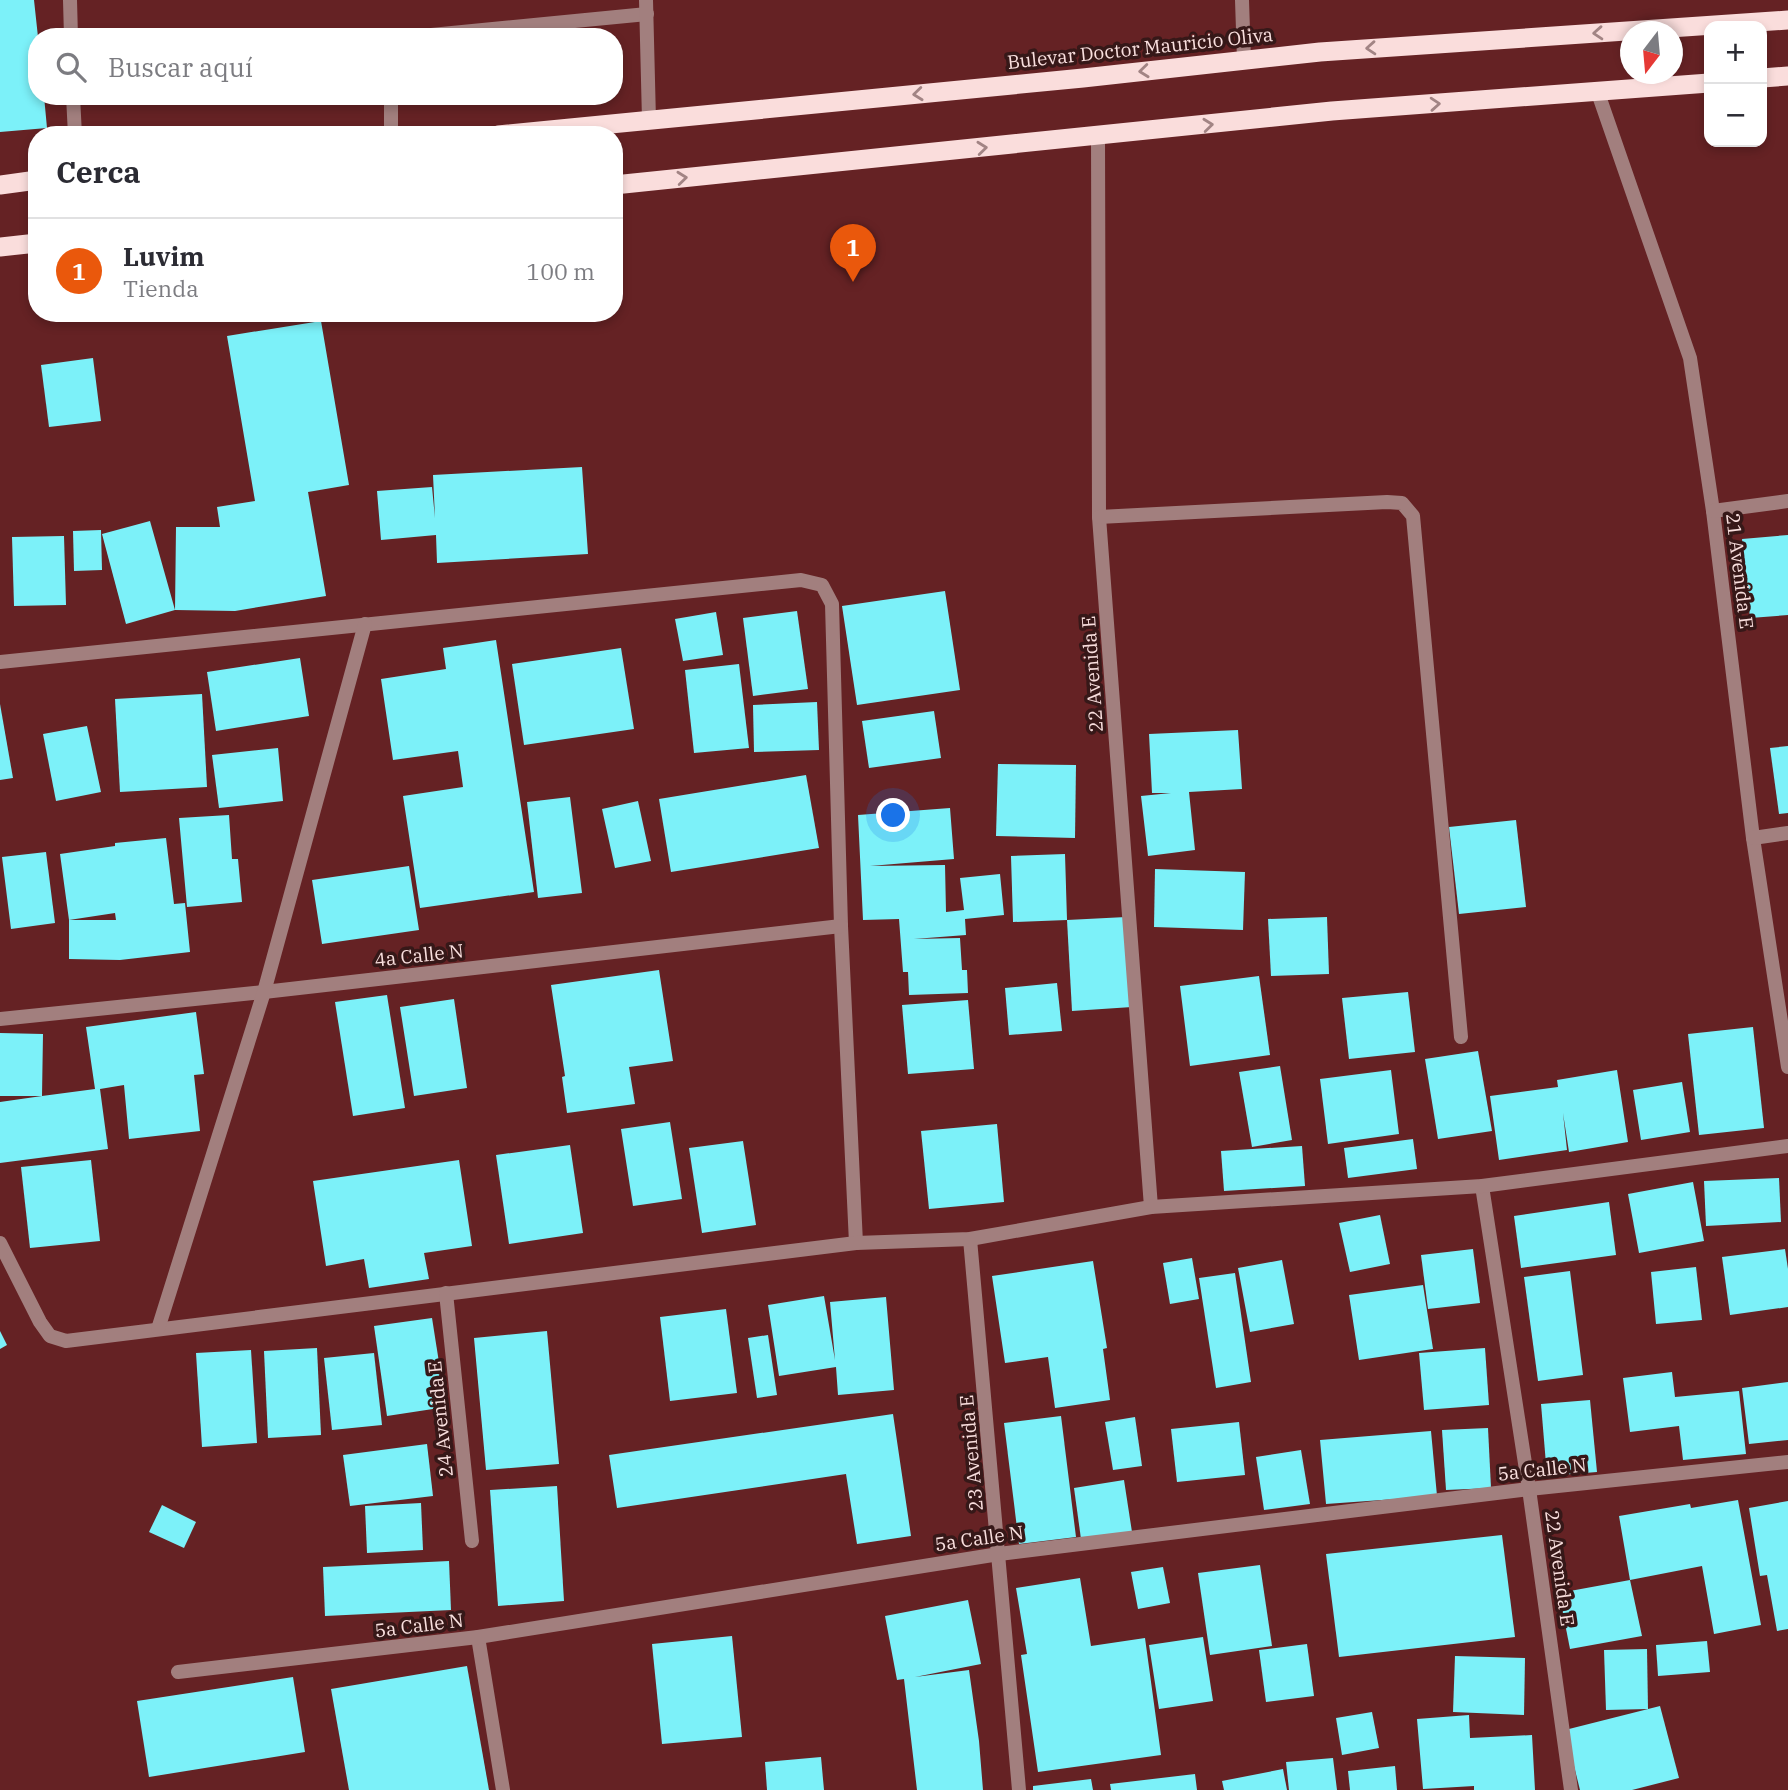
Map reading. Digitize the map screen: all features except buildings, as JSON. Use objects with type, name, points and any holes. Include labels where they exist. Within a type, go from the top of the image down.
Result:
[{"type":"highway","name":"Bulevar Doctor Mauricio Oliva","points":[[589,126],[1320,52],[1788,20]]},
{"type":"highway","points":[[1767,78],[1788,76]]},
{"type":"highway","points":[[623,184],[1332,111],[1704,83]]},
{"type":"highway","points":[[0,185],[28,181]]},
{"type":"highway","points":[[0,247],[28,244]]},
{"type":"street","points":[[70,0],[71,28]]},
{"type":"street","points":[[1242,0],[1244,60]]},
{"type":"street","points":[[482,28],[646,7],[649,120]]},
{"type":"street","name":"21 Avenida E","points":[[1598,93],[1690,358],[1713,511],[1753,838],[1788,1067]]},
{"type":"street","points":[[73,105],[75,126]]},
{"type":"street","points":[[391,105],[391,126]]},
{"type":"street","name":"22 Avenida E","points":[[1098,137],[1099,517],[1151,1207]]},
{"type":"street","points":[[1713,511],[1788,501]]},
{"type":"street","points":[[1099,517],[1387,502],[1402,503],[1413,516],[1461,1037]]},
{"type":"street","points":[[0,662],[801,580],[822,585],[832,604],[841,926],[856,1243]]},
{"type":"street","points":[[158,1329],[264,992],[365,624]]},
{"type":"street","points":[[1753,838],[1788,833]]},
{"type":"street","name":"4a Calle N","points":[[0,1020],[841,926]]},
{"type":"street","points":[[0,1243],[40,1322],[50,1336],[66,1341],[856,1243],[970,1239],[1151,1207],[1482,1186],[1788,1146]]},
{"type":"street","name":"22 Avenida E","points":[[1482,1186],[1572,1790]]},
{"type":"street","name":"23 Avenida E","points":[[970,1239],[1019,1790]]},
{"type":"street","name":"24 Avenida E","points":[[446,1293],[472,1541]]},
{"type":"street","name":"5a Calle N","points":[[178,1672],[478,1637],[999,1554],[1529,1489],[1788,1462]]},
{"type":"street","points":[[478,1637],[503,1790]]},
{"type":"place","name":"Luvim","points":[[853,282]]}]
